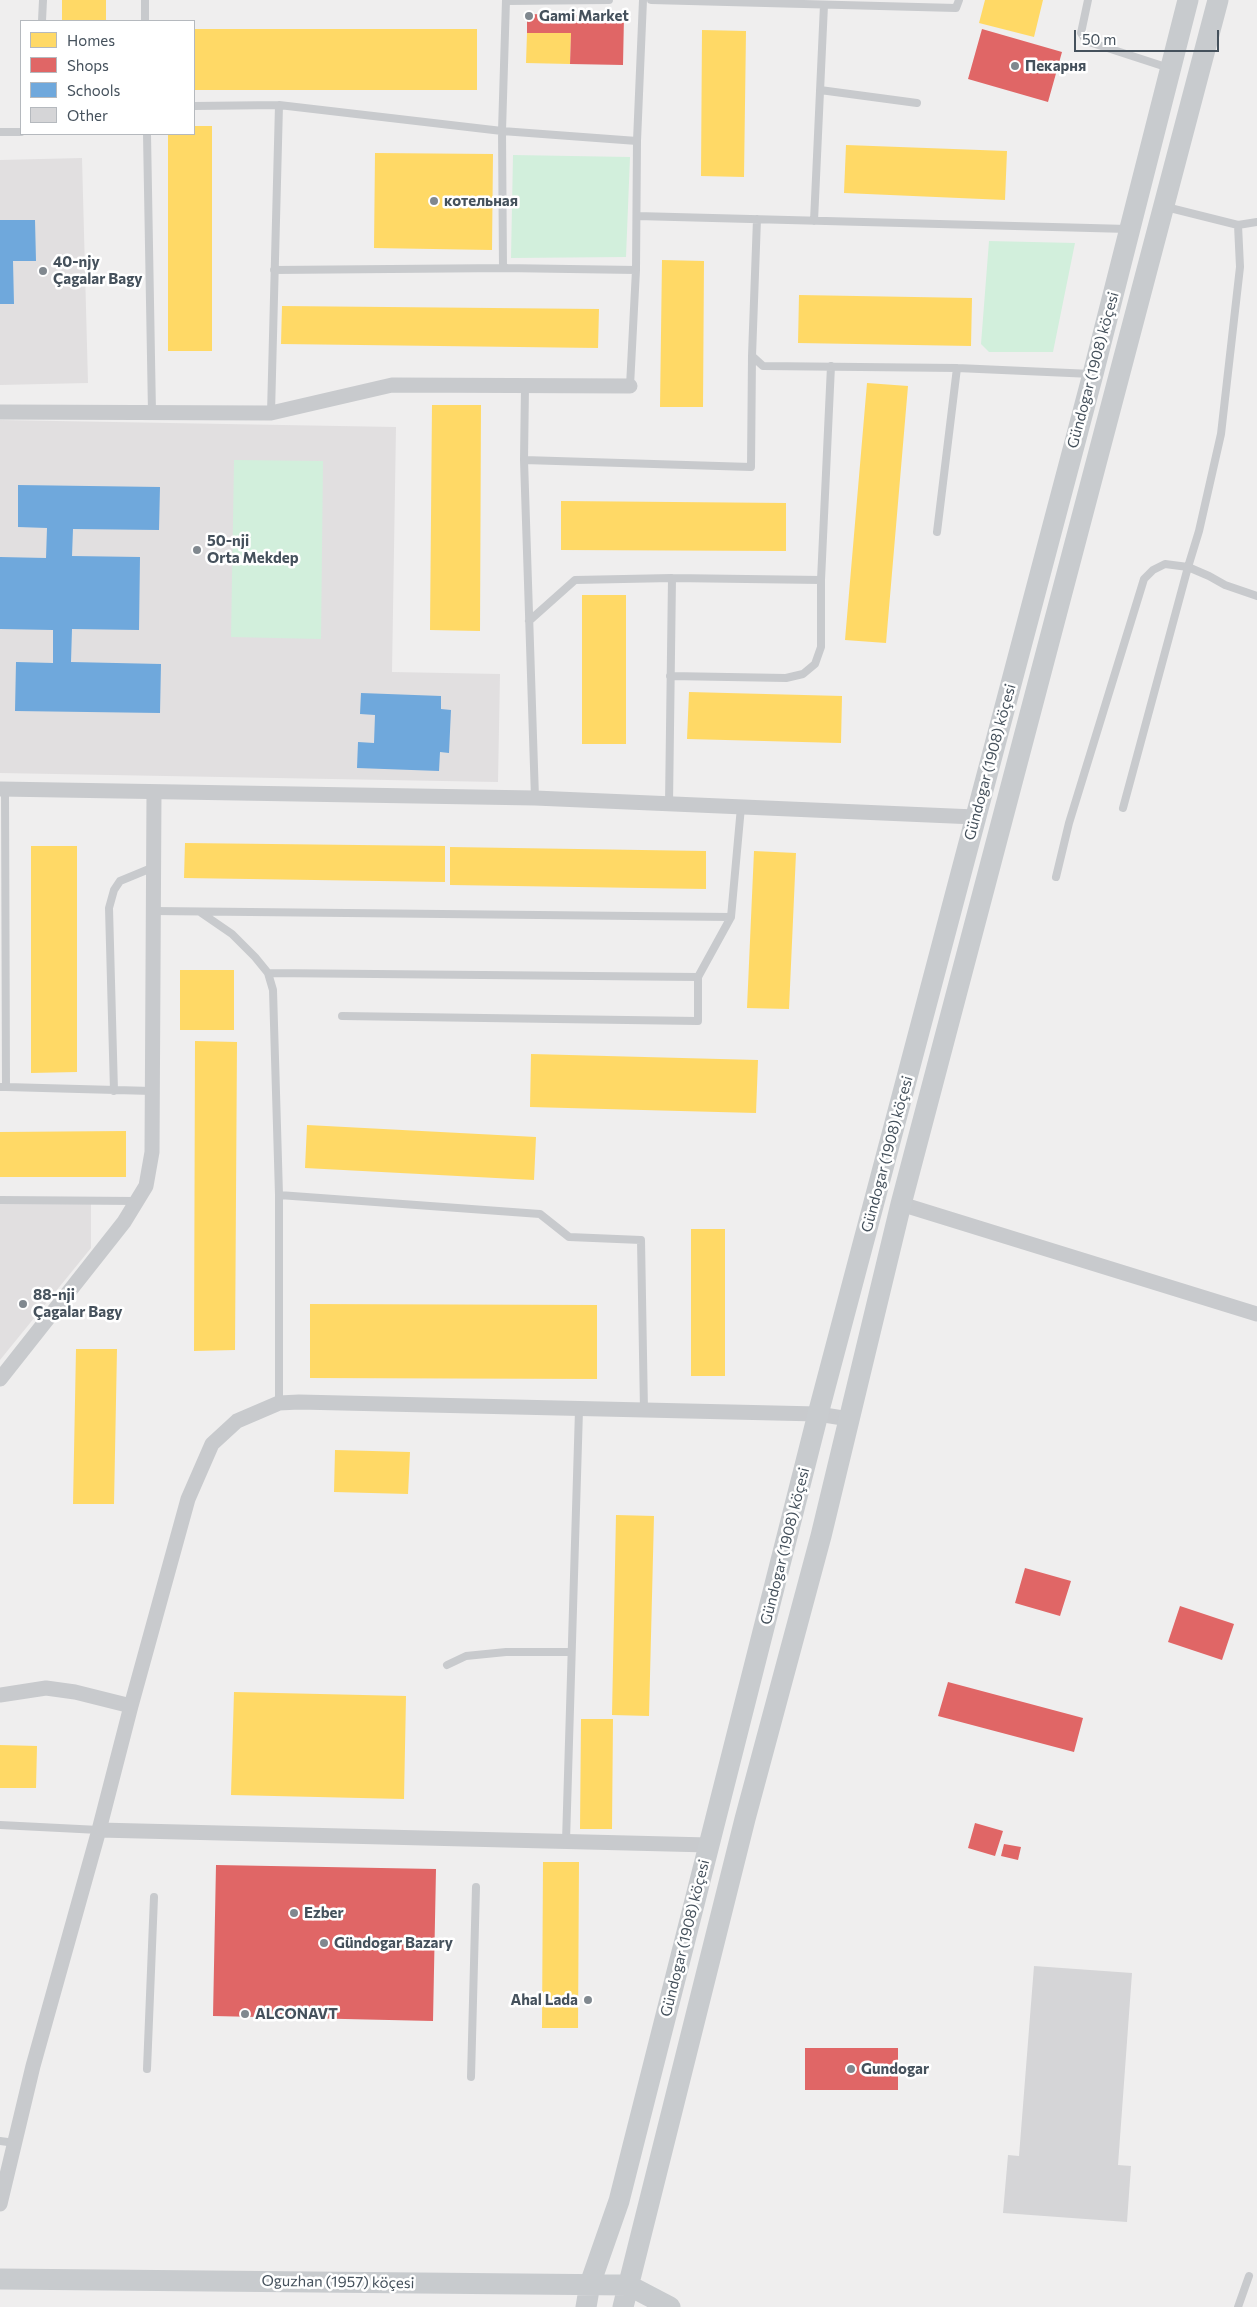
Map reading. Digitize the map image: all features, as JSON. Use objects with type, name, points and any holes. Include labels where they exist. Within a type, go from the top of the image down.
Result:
[{"type":"main road","name":"Gündogar (1908) köçesi","points":[[586,2307],[590,2284],[619,2201],[818,1414],[1093,374],[1188,0]]},
{"type":"main road","name":"Gündogar (1908) köçesi","points":[[624,2307],[628,2284],[745,1819],[821,1536],[900,1204],[1218,0]]},
{"type":"main road","points":[[976,817],[1002,822]]},
{"type":"main road","name":"Oguzhan (1957) köçesi","points":[[0,2279],[628,2284],[670,2307]]},
{"type":"street","points":[[0,412],[271,413],[392,384],[630,386]]},
{"type":"street","points":[[2,789],[535,798],[976,817]]},
{"type":"street","points":[[0,1380],[124,1222],[146,1186],[152,1152],[154,792]]},
{"type":"street","points":[[900,1204],[1257,1314]]},
{"type":"street","points":[[0,2204],[7,2142],[33,2066],[99,1830],[130,1706],[188,1500],[212,1444],[237,1421],[279,1403],[818,1414],[849,1419]]},
{"type":"street","points":[[0,1694],[46,1688],[75,1692],[130,1706]]},
{"type":"street","points":[[99,1830],[710,1845]]},
{"type":"lane","points":[[42,0],[42,20]]},
{"type":"lane","points":[[145,0],[145,20]]},
{"type":"lane","points":[[609,0],[506,0],[502,131],[503,268],[636,270]]},
{"type":"lane","points":[[630,386],[636,270],[637,141],[643,0]]},
{"type":"lane","points":[[651,0],[956,8],[959,0]]},
{"type":"lane","points":[[1088,0],[1081,33],[1086,41],[1172,68]]},
{"type":"lane","points":[[814,221],[824,5]]},
{"type":"lane","points":[[820,90],[917,103]]},
{"type":"lane","points":[[195,106],[279,105],[502,131],[637,141]]},
{"type":"lane","points":[[271,413],[279,105]]},
{"type":"lane","points":[[0,132],[20,132]]},
{"type":"lane","points":[[147,135],[152,413]]},
{"type":"lane","points":[[1164,206],[1238,225],[1257,222]]},
{"type":"lane","points":[[637,216],[1130,229]]},
{"type":"lane","points":[[524,460],[751,466],[756,219]]},
{"type":"lane","points":[[1123,808],[1199,531],[1221,434],[1240,267],[1238,225]]},
{"type":"lane","points":[[274,270],[510,268]]},
{"type":"lane","points":[[752,356],[763,366],[957,368],[1093,374]]},
{"type":"lane","points":[[670,676],[786,678],[803,674],[815,664],[821,647],[821,580],[831,366]]},
{"type":"lane","points":[[937,532],[957,368]]},
{"type":"lane","points":[[525,386],[524,460],[535,798]]},
{"type":"lane","points":[[1056,878],[1069,823],[1144,579],[1153,570],[1165,564],[1188,567],[1210,576],[1225,585],[1257,596]]},
{"type":"lane","points":[[529,621],[575,580],[672,578],[821,580]]},
{"type":"lane","points":[[669,804],[672,578]]},
{"type":"lane","points":[[2,789],[3,1087],[152,1092]]},
{"type":"lane","points":[[342,1016],[698,1021],[698,976],[731,916],[741,807]]},
{"type":"lane","points":[[114,1091],[109,908],[114,890],[120,881],[154,867]]},
{"type":"lane","points":[[154,911],[731,916]]},
{"type":"lane","points":[[200,912],[232,934],[268,973],[274,990],[279,1195],[279,1403]]},
{"type":"lane","points":[[268,973],[698,976]]},
{"type":"lane","points":[[279,1195],[540,1214],[569,1237],[642,1240],[644,1411]]},
{"type":"lane","points":[[0,1200],[137,1201]]},
{"type":"lane","points":[[566,1841],[579,1410]]},
{"type":"lane","points":[[447,1665],[466,1656],[506,1652],[571,1652]]},
{"type":"lane","points":[[0,1826],[99,1830]]},
{"type":"lane","points":[[471,2077],[476,1887]]},
{"type":"lane","points":[[147,2069],[154,1897]]},
{"type":"lane","points":[[1238,2307],[1249,2276]]},
{"type":"shaded area","name":"40-njy Çagalar Bagy","points":[[82,158],[88,383],[0,385],[0,160]]},
{"type":"shaded area","name":"50-nji Orta Mekdep","points":[[0,420],[396,427],[392,672],[500,674],[498,782],[0,773]]},
{"type":"shaded area","name":"88-nji Çagalar Bagy","points":[[0,1197],[91,1198],[91,1248],[0,1360]]},
{"type":"green space","points":[[513,155],[630,157],[626,257],[511,258]]},
{"type":"green space","points":[[989,241],[1075,243],[1053,352],[989,352],[981,344]]},
{"type":"green space","points":[[234,460],[323,461],[321,639],[231,637]]},
{"type":"building: Homes","points":[[62,0],[106,0],[106,20],[62,20]]},
{"type":"building: Homes","points":[[985,0],[1043,0],[1034,37],[979,23]]},
{"type":"building: Homes","points":[[195,29],[477,29],[477,90],[195,90]]},
{"type":"building: Homes","points":[[702,30],[746,31],[744,177],[701,176]]},
{"type":"building: Homes","points":[[527,33],[571,33],[570,64],[526,63]]},
{"type":"building: Homes","points":[[195,126],[212,126],[212,351],[168,351],[168,135],[195,135]]},
{"type":"building: Homes","points":[[846,145],[1007,151],[1005,200],[844,193]]},
{"type":"building: Homes","name":"котельная","points":[[375,153],[493,154],[492,250],[374,248]]},
{"type":"building: Homes","points":[[662,260],[704,261],[703,407],[660,407]]},
{"type":"building: Homes","points":[[799,295],[972,298],[971,346],[798,343]]},
{"type":"building: Homes","points":[[282,306],[599,309],[598,348],[281,344]]},
{"type":"building: Homes","points":[[867,383],[908,386],[886,643],[845,640]]},
{"type":"building: Homes","points":[[432,405],[481,405],[480,631],[430,630]]},
{"type":"building: Homes","points":[[561,501],[786,503],[786,551],[561,550]]},
{"type":"building: Homes","points":[[582,595],[626,595],[626,744],[582,744]]},
{"type":"building: Homes","points":[[689,692],[842,696],[841,743],[687,739]]},
{"type":"building: Homes","points":[[185,843],[445,846],[445,882],[184,878]]},
{"type":"building: Homes","points":[[31,846],[77,846],[77,1072],[31,1073]]},
{"type":"building: Homes","points":[[450,847],[706,851],[706,889],[450,885]]},
{"type":"building: Homes","points":[[754,851],[796,853],[789,1009],[747,1008]]},
{"type":"building: Homes","points":[[180,970],[234,970],[234,1030],[180,1030]]},
{"type":"building: Homes","points":[[195,1041],[237,1042],[235,1350],[194,1351]]},
{"type":"building: Homes","points":[[531,1054],[758,1060],[756,1113],[530,1107]]},
{"type":"building: Homes","points":[[307,1125],[536,1137],[534,1180],[305,1168]]},
{"type":"building: Homes","points":[[126,1131],[126,1177],[0,1177],[0,1132]]},
{"type":"building: Homes","points":[[691,1229],[725,1229],[725,1376],[691,1376]]},
{"type":"building: Homes","points":[[310,1304],[597,1305],[597,1379],[310,1378]]},
{"type":"building: Homes","points":[[76,1349],[117,1349],[114,1504],[73,1504]]},
{"type":"building: Homes","points":[[335,1450],[410,1452],[408,1494],[334,1492]]},
{"type":"building: Homes","points":[[616,1515],[654,1516],[649,1716],[612,1715]]},
{"type":"building: Homes","points":[[234,1692],[406,1696],[404,1799],[231,1795]]},
{"type":"building: Homes","points":[[581,1719],[613,1719],[612,1829],[580,1829]]},
{"type":"building: Homes","points":[[0,1745],[37,1746],[36,1788],[0,1788]]},
{"type":"building: Homes","points":[[543,1862],[579,1862],[578,2028],[542,2028]]},
{"type":"building: Shops","points":[[527,14],[624,16],[623,65],[570,64],[571,33],[527,33]]},
{"type":"building: Shops","name":"Пекарня","points":[[982,29],[1062,52],[1048,102],[968,79]]},
{"type":"building: Shops","points":[[1025,1568],[1071,1581],[1060,1616],[1015,1603]]},
{"type":"building: Shops","points":[[1180,1606],[1234,1624],[1222,1660],[1168,1642]]},
{"type":"building: Shops","points":[[948,1682],[1083,1718],[1074,1752],[938,1716]]},
{"type":"building: Shops","points":[[975,1823],[1003,1831],[995,1856],[968,1848]]},
{"type":"building: Shops","points":[[1004,1844],[1021,1847],[1018,1860],[1001,1856]]},
{"type":"building: Shops","name":"Gündogar Bazary","points":[[216,1865],[436,1869],[433,2021],[213,2016]]},
{"type":"building: Shops","points":[[805,2048],[898,2048],[898,2090],[805,2090]]},
{"type":"building: Schools","points":[[0,220],[35,220],[36,261],[13,261],[14,304],[0,304]]},
{"type":"building: Schools","points":[[18,485],[160,487],[159,530],[73,529],[72,556],[140,557],[139,630],[72,629],[71,662],[161,664],[160,713],[15,711],[16,662],[53,663],[53,630],[0,629],[0,557],[46,558],[47,528],[18,527]]},
{"type":"building: Schools","points":[[361,693],[441,696],[441,709],[451,710],[449,753],[440,752],[439,771],[357,768],[358,742],[374,743],[375,715],[360,714]]},
{"type":"building: Other","points":[[1034,1966],[1132,1973],[1118,2165],[1131,2166],[1127,2222],[1003,2213],[1008,2155],[1019,2156]]},
{"type":"place","name":"Gami Market","points":[[529,16]]},
{"type":"place","name":"Пекарня","points":[[1015,66]]},
{"type":"place","name":"котельная","points":[[434,201]]},
{"type":"place","name":"40-njy Çagalar Bagy","points":[[43,271]]},
{"type":"place","name":"50-nji Orta Mekdep","points":[[197,550]]},
{"type":"place","name":"88-nji Çagalar Bagy","points":[[23,1304]]},
{"type":"place","name":"Ezber","points":[[294,1913]]},
{"type":"place","name":"Gündogar Bazary","points":[[324,1943]]},
{"type":"place","name":"Ahal Lada","points":[[588,2000]]},
{"type":"place","name":"ALCONAVT","points":[[245,2014]]},
{"type":"place","name":"Gundogar","points":[[851,2069]]}]
